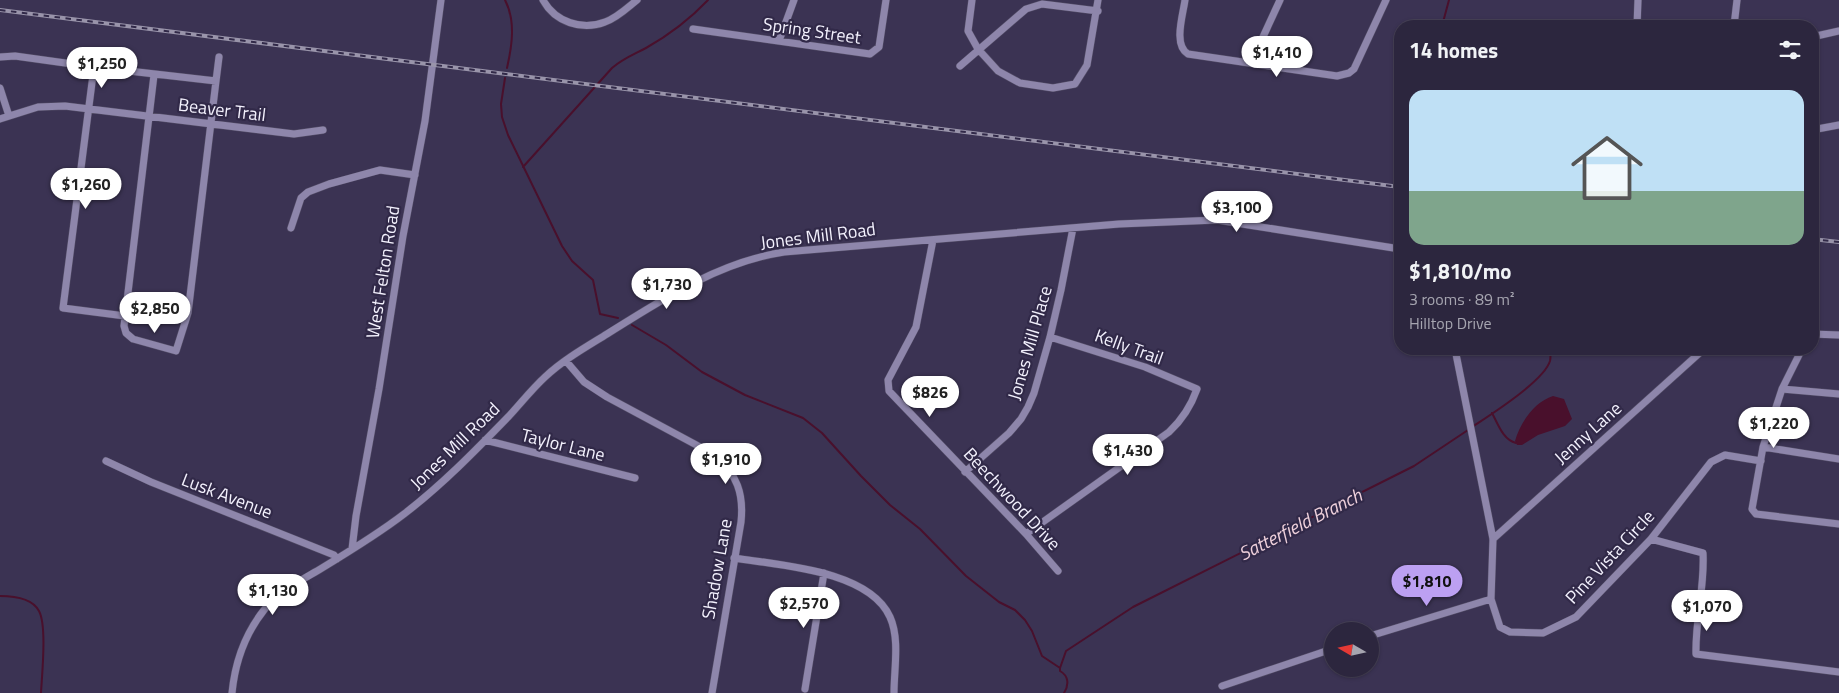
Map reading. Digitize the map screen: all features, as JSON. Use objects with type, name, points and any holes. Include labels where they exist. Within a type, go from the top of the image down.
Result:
[{"type":"street","name":"West Felton Road","points":[[352,550],[356,516],[379,389],[403,236],[425,121],[441,0]]},
{"type":"street","points":[[543,0],[558,17],[581,26],[606,22],[637,0]]},
{"type":"street","points":[[779,41],[794,0]]},
{"type":"street","name":"Spring Street","points":[[693,29],[870,54],[878,47],[886,0]]},
{"type":"street","points":[[972,0],[968,31],[978,49],[998,70],[1020,83],[1053,88],[1075,84],[1087,65],[1098,11],[1098,0]]},
{"type":"street","points":[[1186,0],[1179,42],[1184,52],[1338,76],[1349,73],[1354,69],[1386,0]]},
{"type":"street","points":[[1251,63],[1280,0]]},
{"type":"street","points":[[1637,20],[1638,0]]},
{"type":"street","points":[[1735,20],[1737,0]]},
{"type":"street","points":[[960,66],[1026,9],[1042,4],[1098,11]]},
{"type":"street","points":[[1819,35],[1839,31]]},
{"type":"street","points":[[0,57],[15,56],[216,82]]},
{"type":"street","points":[[154,74],[124,326],[129,336],[176,351],[188,313],[219,57]]},
{"type":"street","points":[[94,67],[63,308],[125,316]]},
{"type":"street","points":[[0,88],[9,116]]},
{"type":"street","name":"Beaver Trail","points":[[0,119],[38,107],[65,106],[294,134],[323,130]]},
{"type":"street","points":[[1819,129],[1839,125]]},
{"type":"street","points":[[291,228],[302,198],[308,192],[380,170],[414,175]]},
{"type":"street","name":"Jones Mill Road","points":[[232,693],[241,650],[250,631],[264,610],[284,591],[352,550],[408,511],[485,440],[545,377],[566,361],[665,299],[711,275],[748,260],[784,252],[1072,228],[1216,220],[1394,248]]},
{"type":"street","name":"Jones Mill Place","points":[[965,472],[1009,433],[1021,419],[1034,393],[1061,290],[1072,228]]},
{"type":"street","name":"Beechwood Drive","points":[[933,240],[916,327],[892,370],[887,384],[889,391],[1026,534],[1058,571]]},
{"type":"street","points":[[1819,334],[1839,335]]},
{"type":"street","name":"Kelly Trail","points":[[1026,534],[1175,427],[1191,405],[1197,390],[1145,367],[1050,337]]},
{"type":"street","name":"Pine Vista Circle","points":[[1456,355],[1493,539],[1491,599],[1500,626],[1510,632],[1543,633],[1576,617],[1651,539],[1711,462],[1725,455],[1761,461]]},
{"type":"street","name":"Jenny Lane","points":[[1493,539],[1697,355]]},
{"type":"street","points":[[1799,355],[1782,390],[1763,447],[1752,509],[1756,514],[1839,524]]},
{"type":"street","name":"Shadow Lane","points":[[566,361],[584,382],[607,397],[699,445],[723,462],[737,482],[743,507],[712,693]]},
{"type":"street","points":[[1782,390],[1839,394]]},
{"type":"street","name":"Taylor Lane","points":[[485,440],[635,478]]},
{"type":"street","points":[[1763,447],[1839,459]]},
{"type":"street","name":"Lusk Avenue","points":[[106,461],[151,482],[334,555],[337,559]]},
{"type":"street","points":[[1651,539],[1703,553],[1704,571],[1695,635],[1696,654],[1839,672]]},
{"type":"street","points":[[734,558],[843,578],[881,604],[890,617],[895,638],[894,693]]},
{"type":"street","points":[[805,689],[824,573]]},
{"type":"street","points":[[1379,633],[1491,599]]},
{"type":"street","points":[[1222,686],[1324,652]]},
{"type":"shaded area","points":[[1553,396],[1564,399],[1572,419],[1565,426],[1538,435],[1522,445],[1517,445],[1515,441],[1524,420],[1540,403]]},
{"type":"waterway","points":[[505,0],[512,25],[507,68]]},
{"type":"waterway","points":[[523,167],[612,68],[671,32],[708,0]]},
{"type":"waterway","name":"Satterfield Branch","points":[[1444,20],[1449,0]]},
{"type":"waterway","points":[[505,78],[501,104],[502,117],[508,135],[562,246],[572,261],[593,280],[600,314],[618,318]]},
{"type":"waterway","points":[[632,325],[666,345],[702,372],[745,395],[803,418],[822,433],[890,505],[920,529],[966,576],[999,602],[1015,610],[1025,620],[1032,631],[1042,656],[1060,668],[1060,671],[1067,678],[1067,687],[1064,693]]},
{"type":"waterway","name":"Satterfield Branch","points":[[1472,427],[1516,397],[1538,378],[1546,369],[1550,355]]},
{"type":"waterway","points":[[1492,413],[1504,435],[1516,443]]},
{"type":"waterway","name":"Satterfield Branch","points":[[1060,668],[1066,651],[1133,607],[1414,466],[1468,430]]},
{"type":"waterway","points":[[0,596],[16,597],[27,601],[32,603],[39,611],[43,627],[41,693]]},
{"type":"railway","points":[[0,10],[1394,186]]},
{"type":"railway","points":[[1819,240],[1839,242]]}]
